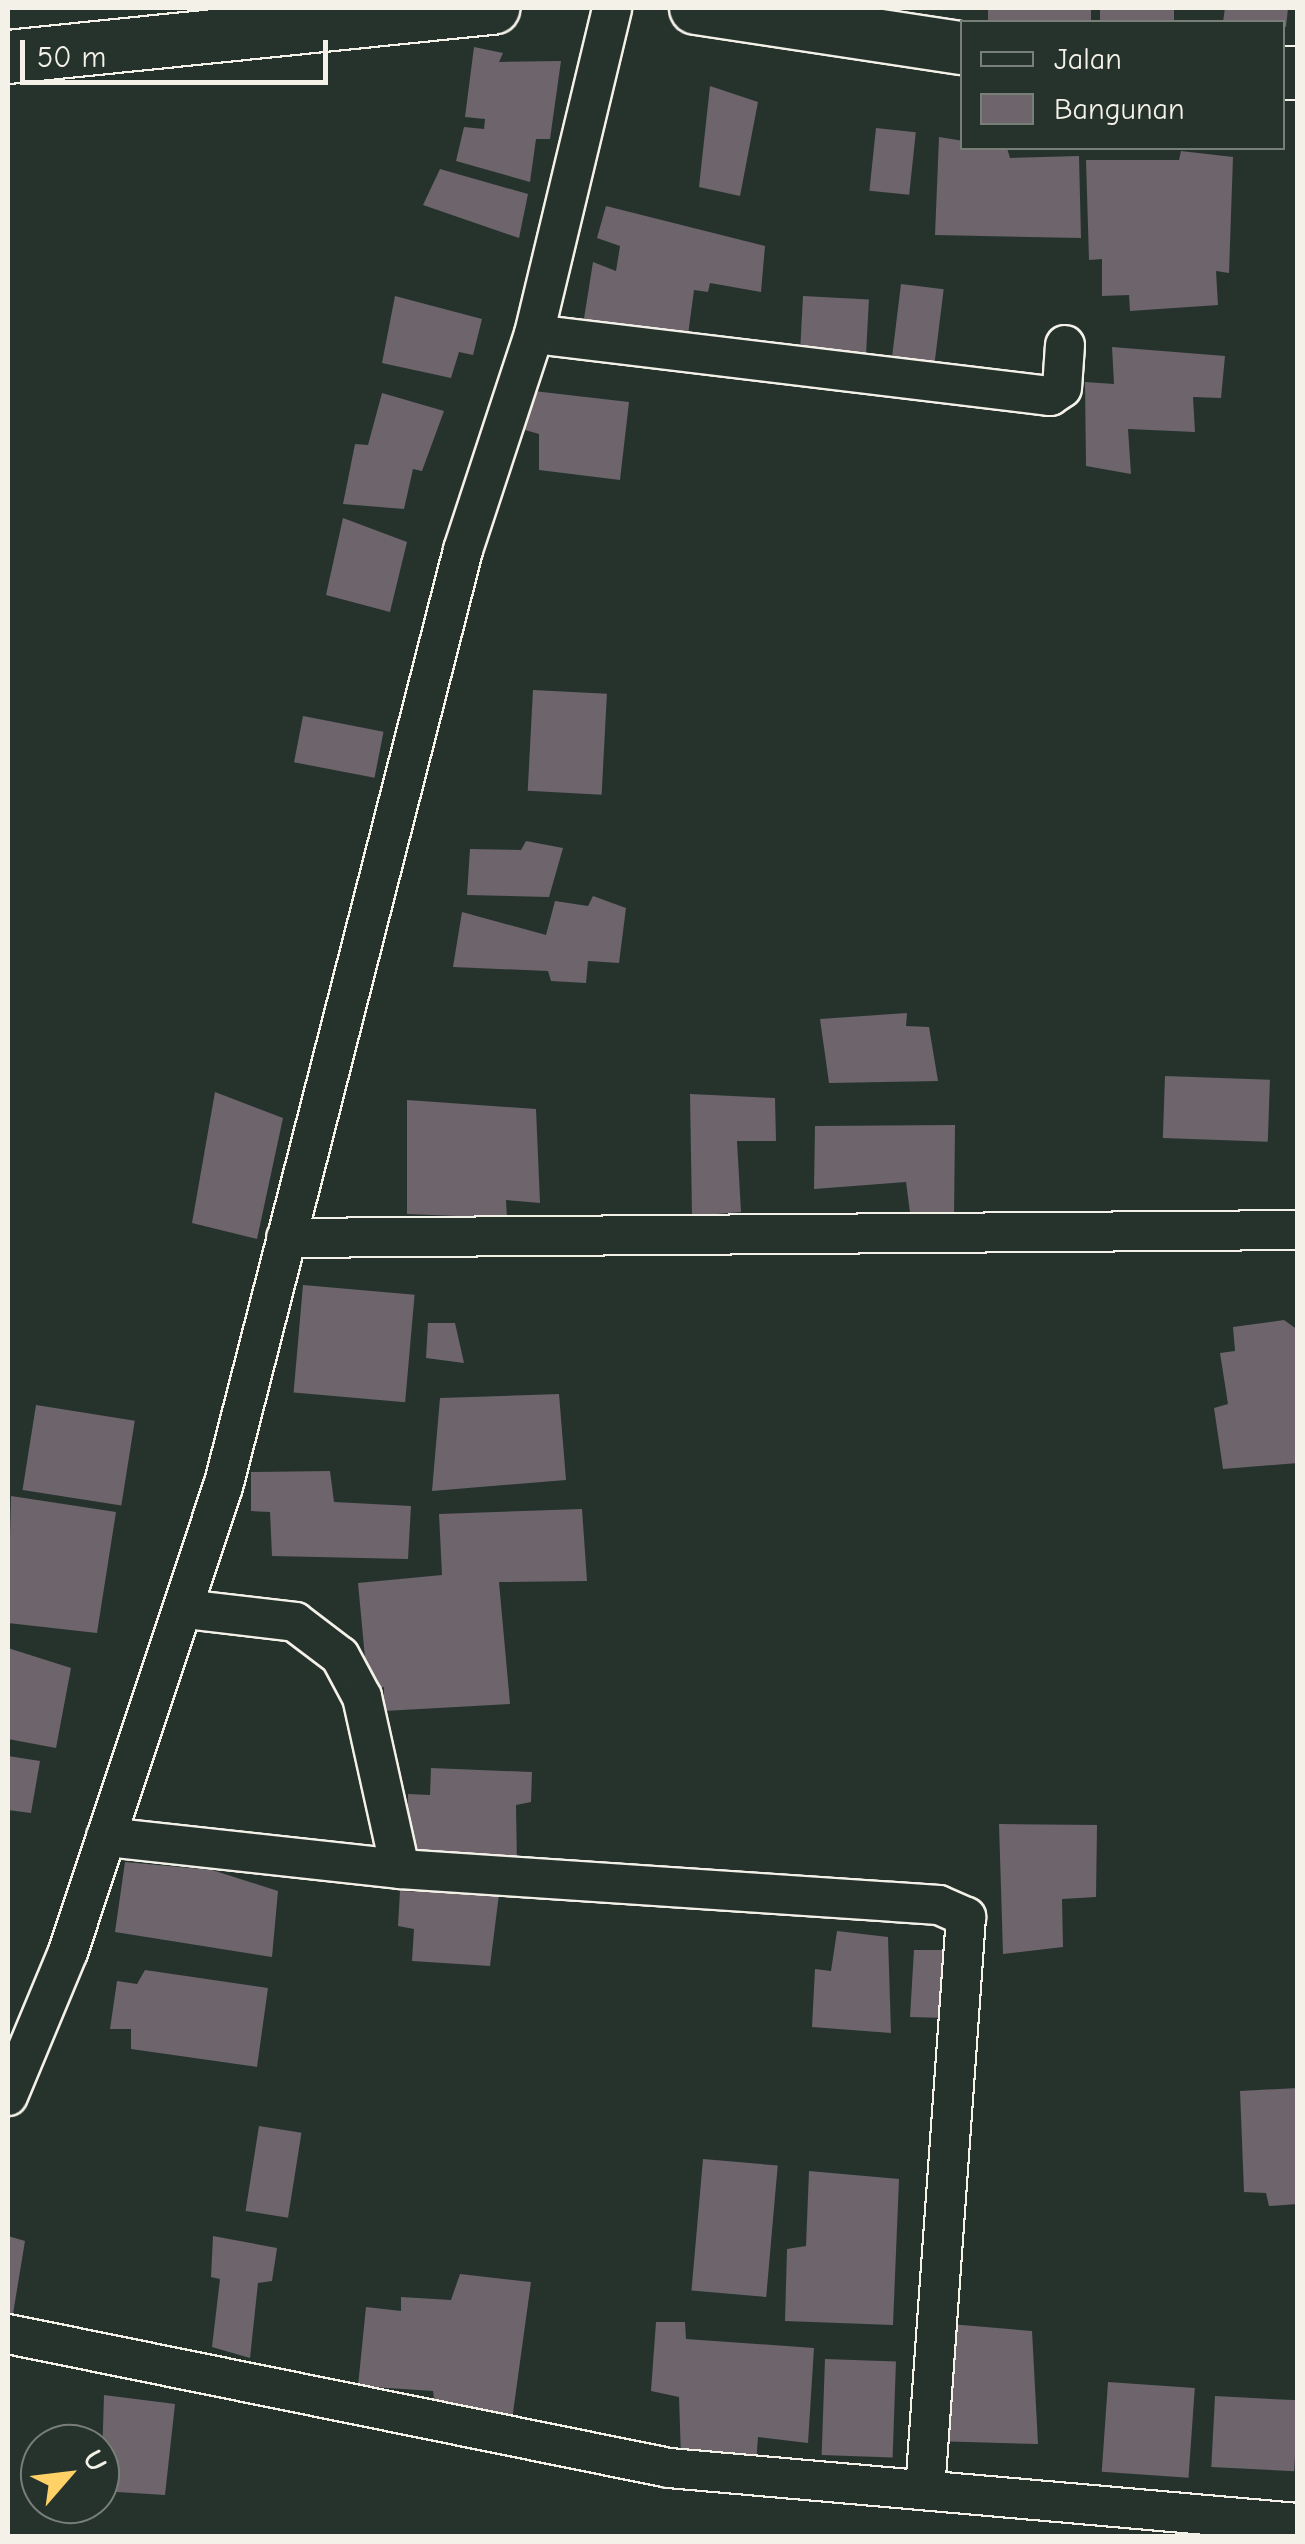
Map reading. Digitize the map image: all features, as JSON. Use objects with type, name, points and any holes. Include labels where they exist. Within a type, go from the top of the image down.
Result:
[{"type":"street","points":[[8,57],[494,8]]},
{"type":"street","points":[[8,2096],[106,1837],[185,1609],[286,1238],[463,550],[534,334],[612,8]]},
{"type":"street","points":[[696,8],[960,48]]},
{"type":"street","points":[[534,334],[1050,396],[1062,388],[1065,345]]},
{"type":"street","points":[[286,1238],[1298,1230]]},
{"type":"street","points":[[185,1609],[295,1622],[340,1656],[362,1697],[400,1868]]},
{"type":"street","points":[[106,1837],[400,1868],[939,1905],[966,1918],[925,2490]]},
{"type":"street","points":[[8,2334],[670,2468],[1298,2524]]},
{"type":"building","points":[[988,8],[1091,8],[1091,20],[988,20]]},
{"type":"building","points":[[1100,8],[1174,8],[1174,20],[1100,20]]},
{"type":"building","points":[[1225,8],[1288,8],[1286,27],[1285,20],[1223,20]]},
{"type":"building","points":[[474,47],[503,53],[499,62],[561,61],[550,139],[536,139],[530,182],[456,161],[464,127],[484,129],[485,119],[465,117]]},
{"type":"building","points":[[710,86],[758,102],[740,196],[699,187]]},
{"type":"building","points":[[876,128],[916,132],[909,195],[869,191]]},
{"type":"building","points":[[939,137],[960,140],[960,150],[1008,150],[1010,158],[1079,156],[1081,238],[935,235]]},
{"type":"building","points":[[1181,151],[1233,157],[1229,273],[1216,271],[1218,305],[1130,311],[1129,295],[1102,296],[1102,259],[1089,260],[1086,160],[1179,160]]},
{"type":"building","points":[[440,169],[528,194],[519,238],[423,205]]},
{"type":"building","points":[[606,206],[765,246],[761,292],[710,283],[708,292],[694,290],[686,350],[582,331],[593,262],[616,271],[620,246],[597,238]]},
{"type":"building","points":[[901,284],[944,289],[934,372],[891,366]]},
{"type":"building","points":[[395,296],[482,319],[473,355],[459,352],[451,378],[382,363]]},
{"type":"building","points":[[803,296],[869,299],[866,362],[800,359]]},
{"type":"building","points":[[1112,347],[1225,356],[1221,398],[1193,397],[1195,432],[1128,429],[1131,474],[1086,466],[1085,382],[1114,384]]},
{"type":"building","points":[[525,390],[629,402],[620,480],[539,470],[539,434],[518,428]]},
{"type":"building","points":[[382,393],[444,411],[422,471],[413,469],[404,509],[343,504],[355,444],[368,445]]},
{"type":"building","points":[[343,518],[407,542],[390,612],[326,595]]},
{"type":"building","points":[[533,690],[607,694],[602,795],[528,791]]},
{"type":"building","points":[[303,716],[383,732],[375,778],[294,762]]},
{"type":"building","points":[[526,841],[563,848],[549,897],[467,895],[470,849],[521,850]]},
{"type":"building","points":[[593,896],[626,908],[619,963],[588,961],[586,983],[551,981],[548,971],[453,967],[462,912],[546,935],[555,901],[588,906]]},
{"type":"building","points":[[907,1013],[906,1026],[929,1027],[938,1081],[829,1083],[820,1019]]},
{"type":"building","points":[[1165,1076],[1270,1080],[1268,1142],[1163,1138]]},
{"type":"building","points":[[215,1092],[283,1118],[257,1239],[192,1223]]},
{"type":"building","points":[[690,1094],[775,1098],[776,1141],[737,1141],[741,1212],[692,1216]]},
{"type":"building","points":[[407,1100],[536,1109],[540,1203],[506,1200],[507,1218],[407,1214]]},
{"type":"building","points":[[955,1125],[954,1219],[911,1220],[906,1182],[814,1189],[815,1126]]},
{"type":"building","points":[[303,1285],[415,1295],[405,1402],[294,1393]]},
{"type":"building","points":[[1284,1320],[1298,1330],[1298,1463],[1223,1469],[1214,1408],[1228,1404],[1220,1353],[1235,1351],[1233,1327]]},
{"type":"building","points":[[428,1323],[455,1323],[464,1363],[426,1358]]},
{"type":"building","points":[[559,1394],[566,1480],[432,1491],[440,1398]]},
{"type":"building","points":[[36,1405],[135,1421],[121,1506],[23,1490]]},
{"type":"building","points":[[330,1471],[334,1502],[411,1506],[408,1559],[272,1556],[270,1512],[251,1511],[251,1472]]},
{"type":"building","points":[[11,1496],[116,1512],[97,1633],[8,1623]]},
{"type":"building","points":[[582,1509],[587,1581],[499,1582],[510,1704],[384,1711],[384,1687],[368,1690],[358,1583],[442,1575],[439,1514]]},
{"type":"building","points":[[8,1648],[71,1668],[56,1748],[8,1739]]},
{"type":"building","points":[[8,1756],[40,1761],[31,1813],[8,1810]]},
{"type":"building","points":[[431,1768],[532,1772],[531,1802],[516,1805],[517,1867],[407,1860],[408,1794],[430,1795]]},
{"type":"building","points":[[999,1824],[1097,1825],[1096,1897],[1062,1899],[1063,1947],[1003,1954]]},
{"type":"building","points":[[125,1862],[212,1870],[278,1891],[272,1957],[115,1932]]},
{"type":"building","points":[[400,1891],[499,1894],[490,1966],[412,1961],[414,1929],[398,1926]]},
{"type":"building","points":[[837,1931],[888,1937],[891,2033],[812,2027],[815,1969],[831,1971]]},
{"type":"building","points":[[914,1950],[945,1950],[948,2018],[910,2017]]},
{"type":"building","points":[[145,1970],[268,1988],[257,2067],[131,2049],[131,2029],[110,2029],[117,1981],[137,1984]]},
{"type":"building","points":[[1298,2088],[1298,2204],[1269,2206],[1266,2193],[1244,2192],[1240,2091]]},
{"type":"building","points":[[259,2126],[301,2133],[288,2218],[246,2211]]},
{"type":"building","points":[[703,2159],[778,2166],[766,2297],[691,2290]]},
{"type":"building","points":[[809,2171],[899,2179],[893,2325],[785,2321],[787,2249],[806,2246]]},
{"type":"building","points":[[8,2236],[25,2241],[11,2326],[8,2325]]},
{"type":"building","points":[[213,2236],[277,2248],[272,2281],[258,2283],[250,2358],[212,2347],[220,2279],[211,2277]]},
{"type":"building","points":[[460,2274],[531,2282],[512,2420],[436,2412],[433,2391],[358,2386],[366,2307],[401,2311],[401,2297],[451,2300]]},
{"type":"building","points":[[656,2322],[685,2322],[686,2339],[814,2348],[808,2443],[758,2437],[756,2464],[681,2458],[679,2397],[651,2391]]},
{"type":"building","points":[[938,2323],[1032,2331],[1038,2444],[932,2441]]},
{"type":"building","points":[[825,2359],[896,2361],[893,2457],[822,2455]]},
{"type":"building","points":[[1108,2382],[1195,2388],[1189,2478],[1102,2472]]},
{"type":"building","points":[[104,2395],[175,2404],[165,2495],[120,2492],[120,2424],[103,2424]]},
{"type":"building","points":[[1215,2396],[1298,2400],[1294,2471],[1211,2467]]}]
